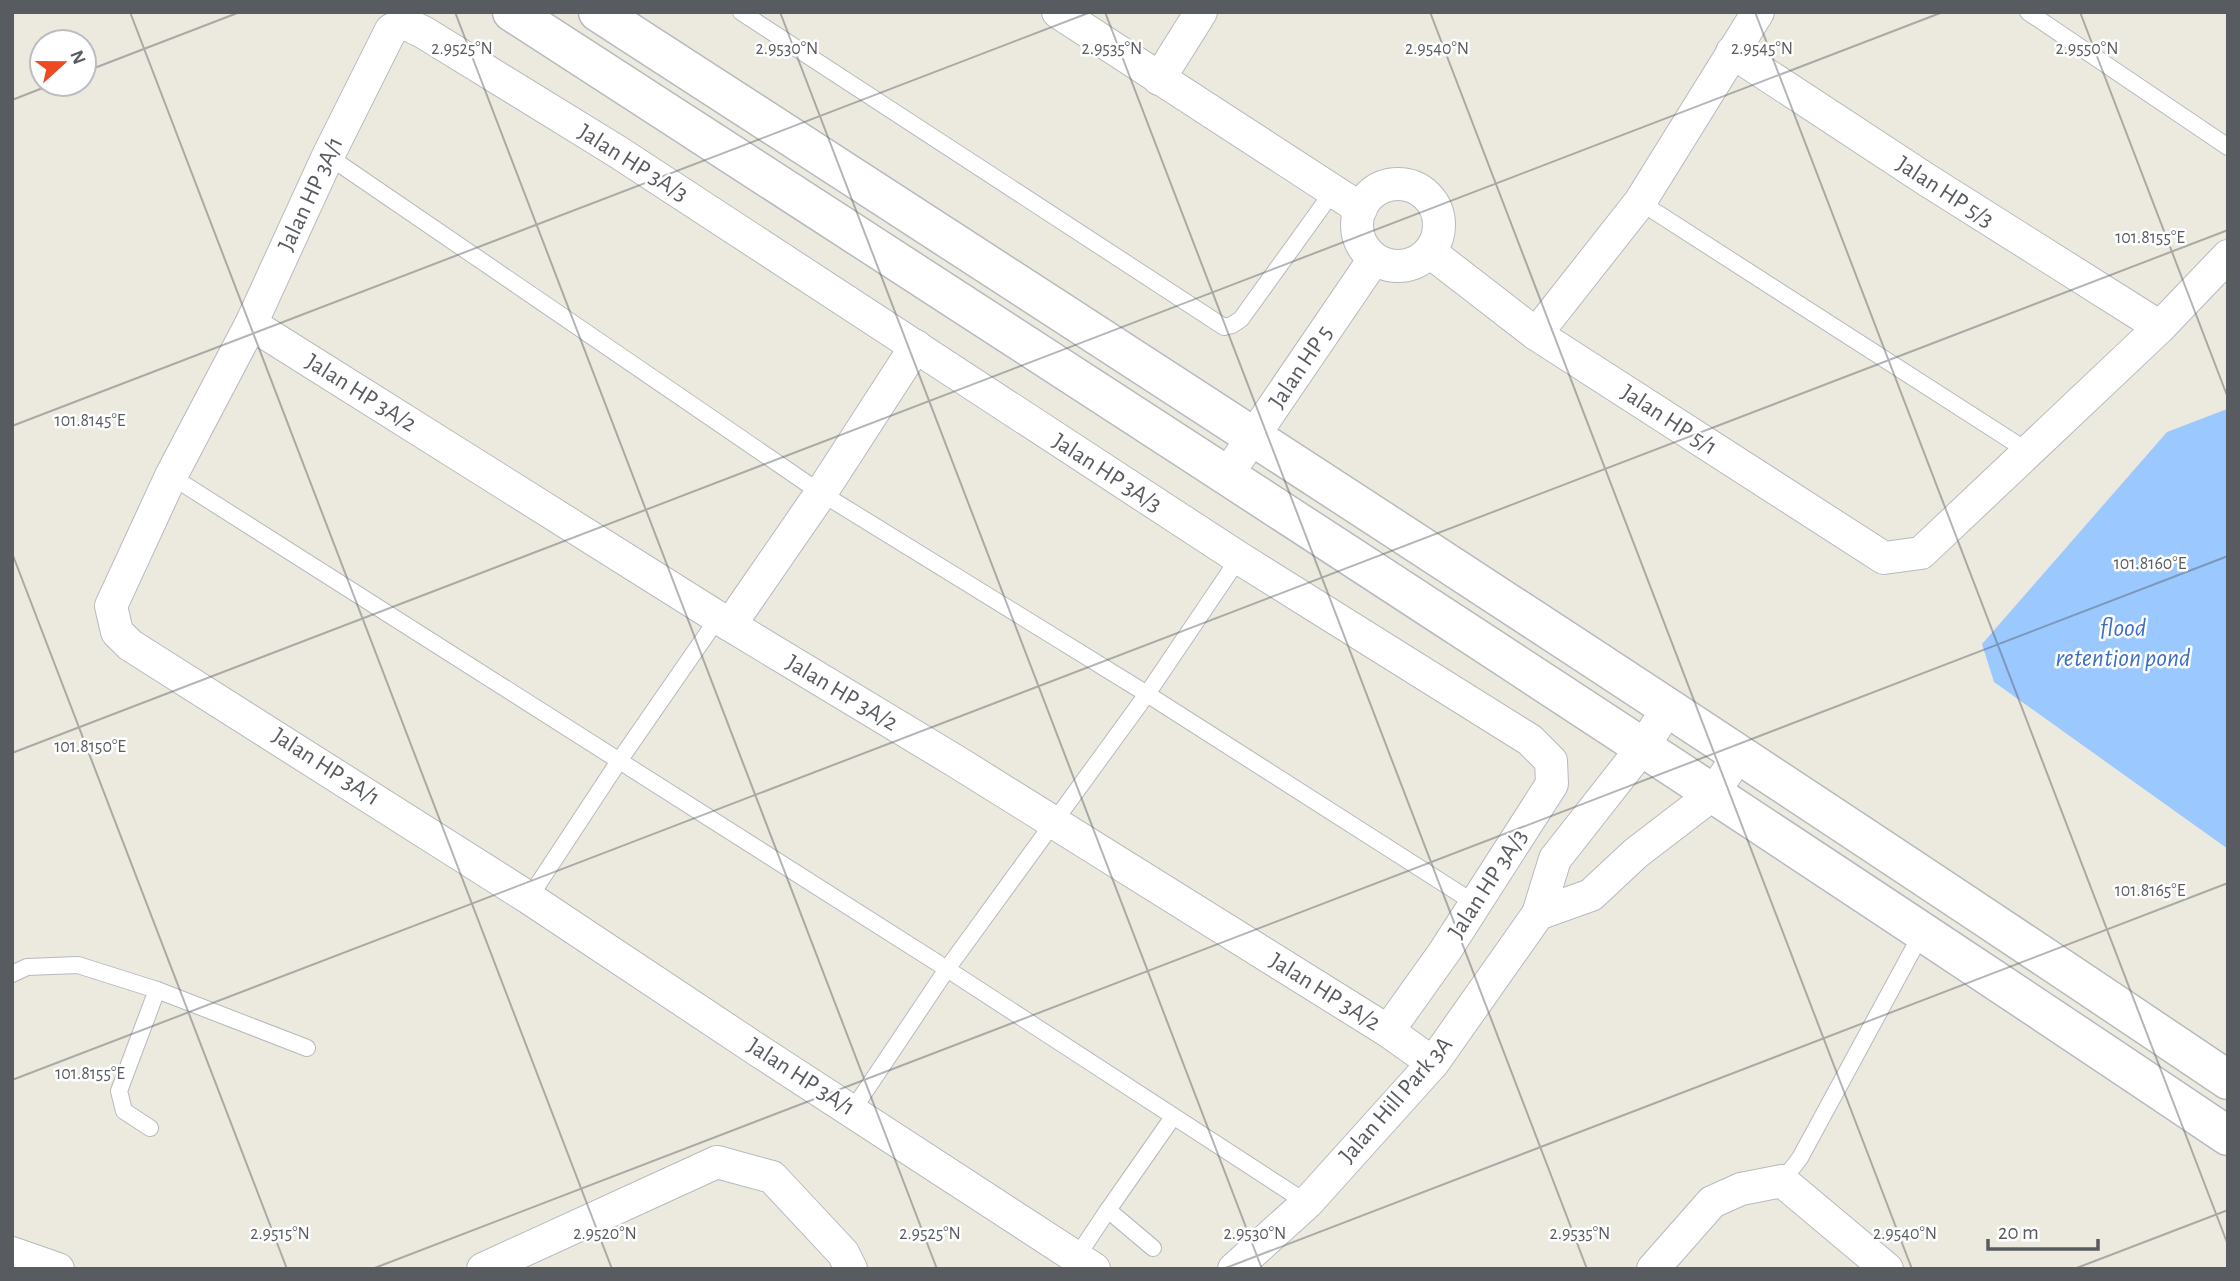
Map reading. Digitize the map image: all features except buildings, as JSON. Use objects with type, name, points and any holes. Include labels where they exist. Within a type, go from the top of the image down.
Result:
[{"type":"street","points":[[512,12],[1643,747],[2228,1136]]},
{"type":"street","points":[[598,12],[1739,754],[2228,1080]]},
{"type":"street","points":[[1058,12],[1361,209]]},
{"type":"street","points":[[1159,79],[1201,12]]},
{"type":"street","points":[[1536,334],[1640,201],[1758,12]]},
{"type":"street","name":"Jalan HP 3A/3","points":[[391,30],[404,23],[423,32],[618,152],[1239,558],[1530,740],[1551,761],[1552,783],[1476,904],[1388,1031]]},
{"type":"street","name":"Jalan HP 3A/1","points":[[391,30],[328,156],[251,324],[172,477],[111,606],[117,632],[130,645],[530,898],[1085,1263]]},
{"type":"street","name":"Jalan HP 5/3","points":[[1732,52],[1927,180],[2160,327]]},
{"type":"street","points":[[1393,183],[1418,188],[1429,196],[1436,207],[1439,233],[1435,246],[1417,262],[1401,267],[1374,259],[1360,242],[1356,221],[1361,209],[1364,201],[1380,187],[1393,183]]},
{"type":"street","name":"Jalan HP 5/1","points":[[1430,252],[1536,334],[1884,558],[1921,553],[2029,452]]},
{"type":"street","points":[[2029,452],[2160,327],[2228,256]]},
{"type":"street","name":"Jalan HP 5","points":[[1227,475],[1374,259]]},
{"type":"street","name":"Jalan HP 3A/2","points":[[251,324],[724,622],[1388,1031],[1433,1063]]},
{"type":"street","points":[[724,622],[821,493],[916,346]]},
{"type":"street","name":"Jalan Hill Park 3A","points":[[1234,1269],[1307,1203],[1433,1063],[1538,914],[1555,859],[1643,747],[1668,708]]},
{"type":"street","points":[[1538,914],[1591,895],[1636,853],[1713,794],[1739,754]]},
{"type":"street","points":[[483,1269],[717,1162],[772,1177],[843,1253],[851,1269]]},
{"type":"street","points":[[1653,1269],[1712,1202],[1741,1189],[1782,1181],[1887,1269]]},
{"type":"street","points":[[12,1253],[58,1269]]},
{"type":"lane","points":[[2028,12],[2228,147]]},
{"type":"lane","points":[[746,14],[1224,327],[1241,319],[1334,190]]},
{"type":"lane","points":[[328,156],[821,493],[1147,694],[1476,904]]},
{"type":"lane","points":[[1640,201],[2029,452]]},
{"type":"lane","points":[[172,477],[947,969],[1307,1203]]},
{"type":"lane","points":[[852,1111],[947,969],[1147,694],[1239,558]]},
{"type":"lane","points":[[530,898],[619,761],[724,622]]},
{"type":"lane","points":[[1782,1181],[1800,1158],[1923,931]]},
{"type":"lane","points":[[12,974],[27,967],[78,965],[157,990],[307,1048]]},
{"type":"lane","points":[[150,1128],[124,1111],[119,1091],[157,990]]},
{"type":"lane","points":[[1085,1263],[1108,1210],[1172,1117]]},
{"type":"lane","points":[[1108,1210],[1153,1248]]},
{"type":"water","name":"flood retention pond","points":[[2227,409],[2228,849],[1994,682],[1982,644],[2167,432]]}]
